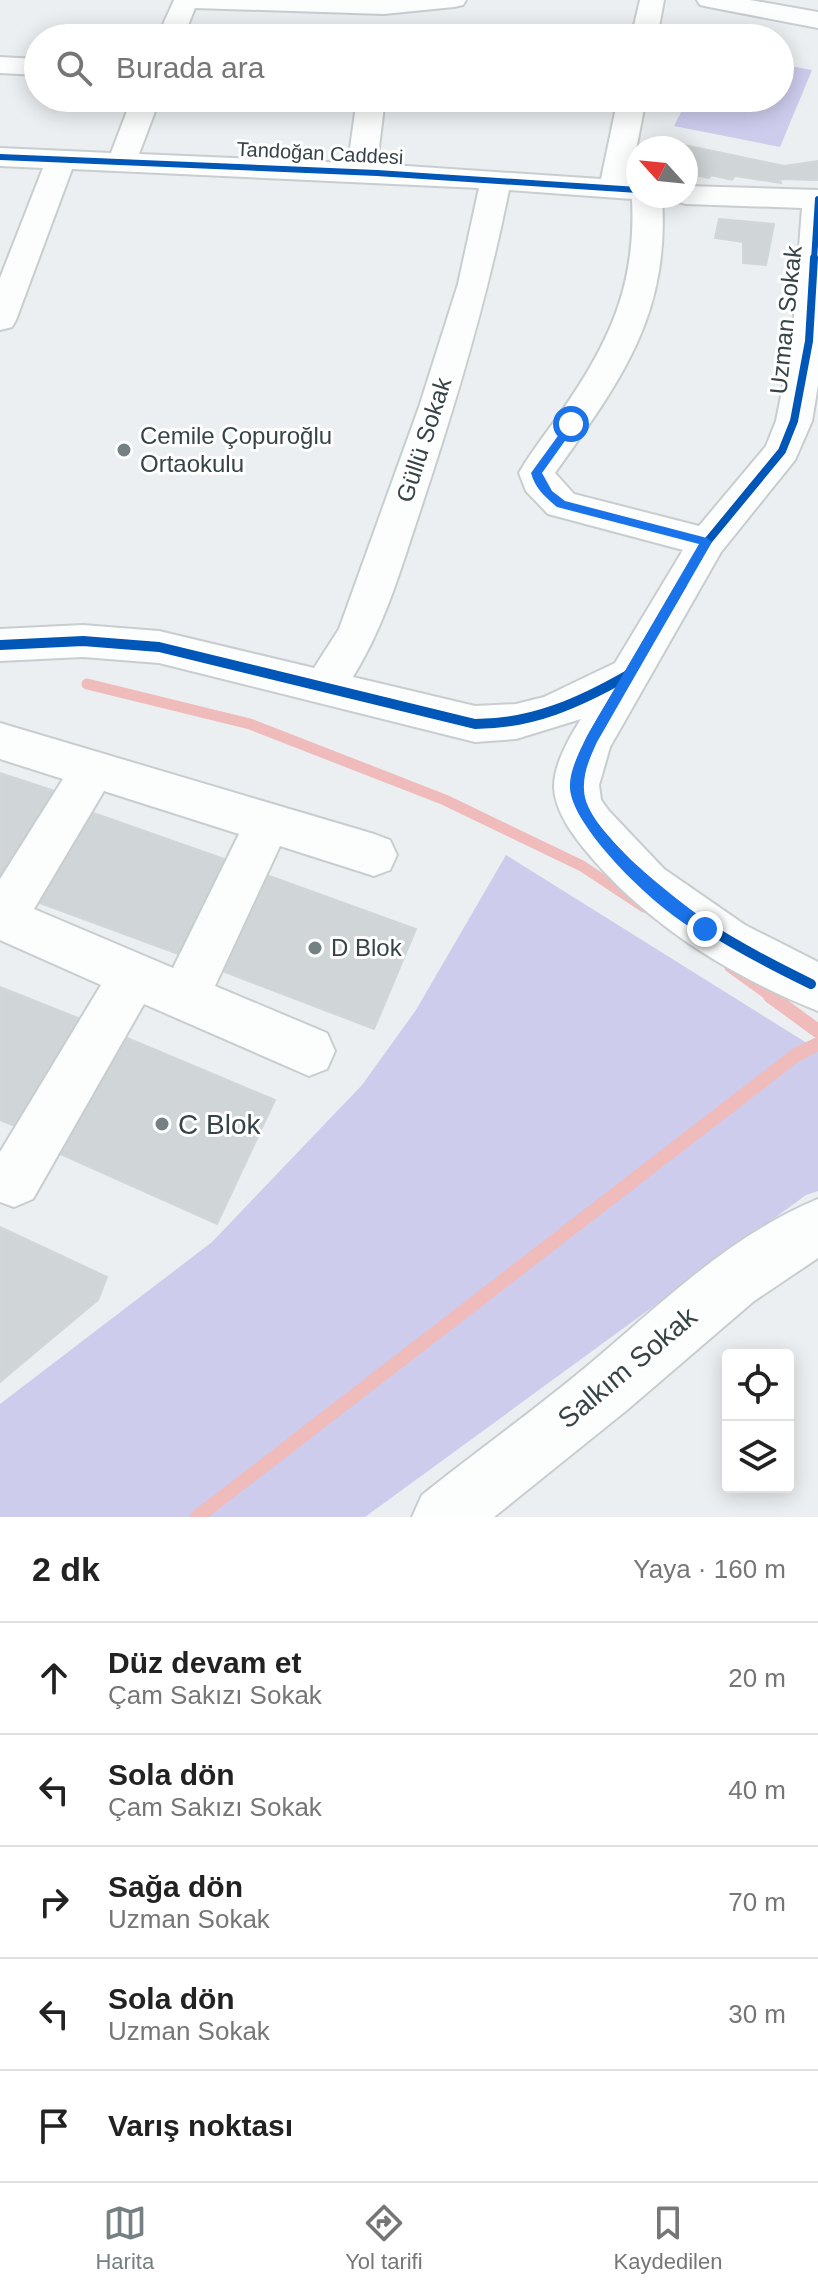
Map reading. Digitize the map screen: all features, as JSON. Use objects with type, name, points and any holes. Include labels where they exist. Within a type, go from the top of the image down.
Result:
[{"type":"street","points":[[177,24],[188,0],[382,16],[454,0]]},
{"type":"street","points":[[647,24],[652,0]]},
{"type":"street","points":[[709,0],[818,20]]},
{"type":"street","points":[[0,65],[24,66]]},
{"type":"street","points":[[122,161],[141,112]]},
{"type":"street","points":[[361,173],[369,112]]},
{"type":"street","points":[[632,112],[632,136]]},
{"type":"street","name":"Tandoğan Caddesi","points":[[0,157],[496,180],[626,190]]},
{"type":"street","points":[[0,319],[61,159]]},
{"type":"street","name":"Güllü Sokak","points":[[324,688],[358,634],[432,421],[474,284],[496,180]]},
{"type":"street","points":[[698,195],[818,199]]},
{"type":"street","name":"Uzman Sokak","points":[[814,985],[735,946],[695,922],[650,887],[615,853],[588,818],[577,793],[579,768],[628,675],[707,542],[782,451],[794,421],[809,341],[818,199]]},
{"type":"street","points":[[642,208],[650,222],[647,276],[633,319],[565,435],[537,473],[539,482],[561,504],[707,542]]},
{"type":"street","points":[[0,645],[83,641],[159,647],[451,720],[499,725],[568,706],[628,675]]},
{"type":"street","points":[[0,741],[374,855]]},
{"type":"street","points":[[93,770],[1,917],[309,1051]]},
{"type":"street","points":[[184,997],[268,822]]},
{"type":"street","points":[[14,1180],[134,975]]},
{"type":"street","name":"Salkım Sokak","points":[[444,1517],[605,1390],[706,1301],[799,1236],[818,1227]]},
{"type":"shaded area","points":[[794,67],[812,70],[780,147],[674,126],[681,112],[794,112]]},
{"type":"shaded area","points":[[506,855],[818,1050],[818,1191],[806,1195],[365,1517],[0,1517],[0,1404],[212,1242],[362,1085],[416,1010]]},
{"type":"building","points":[[698,148],[784,166],[818,161],[818,180],[780,179],[781,183],[735,176],[732,180],[711,175],[709,178],[698,176]]},
{"type":"building","points":[[719,219],[774,224],[766,265],[743,263],[743,242],[715,238]]},
{"type":"building","points":[[0,773],[64,794],[10,881],[0,878]]},
{"type":"building","points":[[85,810],[230,861],[181,955],[29,899]]},
{"type":"building","name":"D Blok","points":[[261,873],[416,929],[374,1029],[212,967]]},
{"type":"building","points":[[0,987],[83,1020],[22,1129],[0,1120]]},
{"type":"building","name":"C Blok","points":[[113,1032],[275,1100],[217,1224],[47,1148]]},
{"type":"building","points":[[0,1227],[107,1277],[98,1300],[0,1382]]},
{"type":"waterway","points":[[87,684],[250,724],[445,800],[582,866],[644,907]]},
{"type":"waterway","points":[[730,967],[773,998]]},
{"type":"waterway","points":[[770,996],[818,1031]]},
{"type":"waterway","points":[[197,1517],[796,1055],[818,1044]]},
{"type":"cycle path","points":[[0,157],[377,173],[626,189]]},
{"type":"cycle path","points":[[811,984],[724,939],[646,882],[590,821],[580,805],[576,786],[591,740],[707,542],[782,451],[794,421],[809,341],[818,199]]},
{"type":"cycle path","points":[[0,645],[83,641],[159,647],[475,724],[516,722],[555,711],[628,675]]},
{"type":"place","name":"Cemile Çopuroğlu Ortaokulu","points":[[124,450]]},
{"type":"place","name":"D Blok","points":[[315,948]]},
{"type":"place","name":"C Blok","points":[[162,1124]]},
{"type":"route","points":[[571,424],[537,473],[539,482],[548,494],[561,504],[707,542],[591,740],[579,768],[577,793],[588,818],[615,853],[650,887],[705,929]]}]
